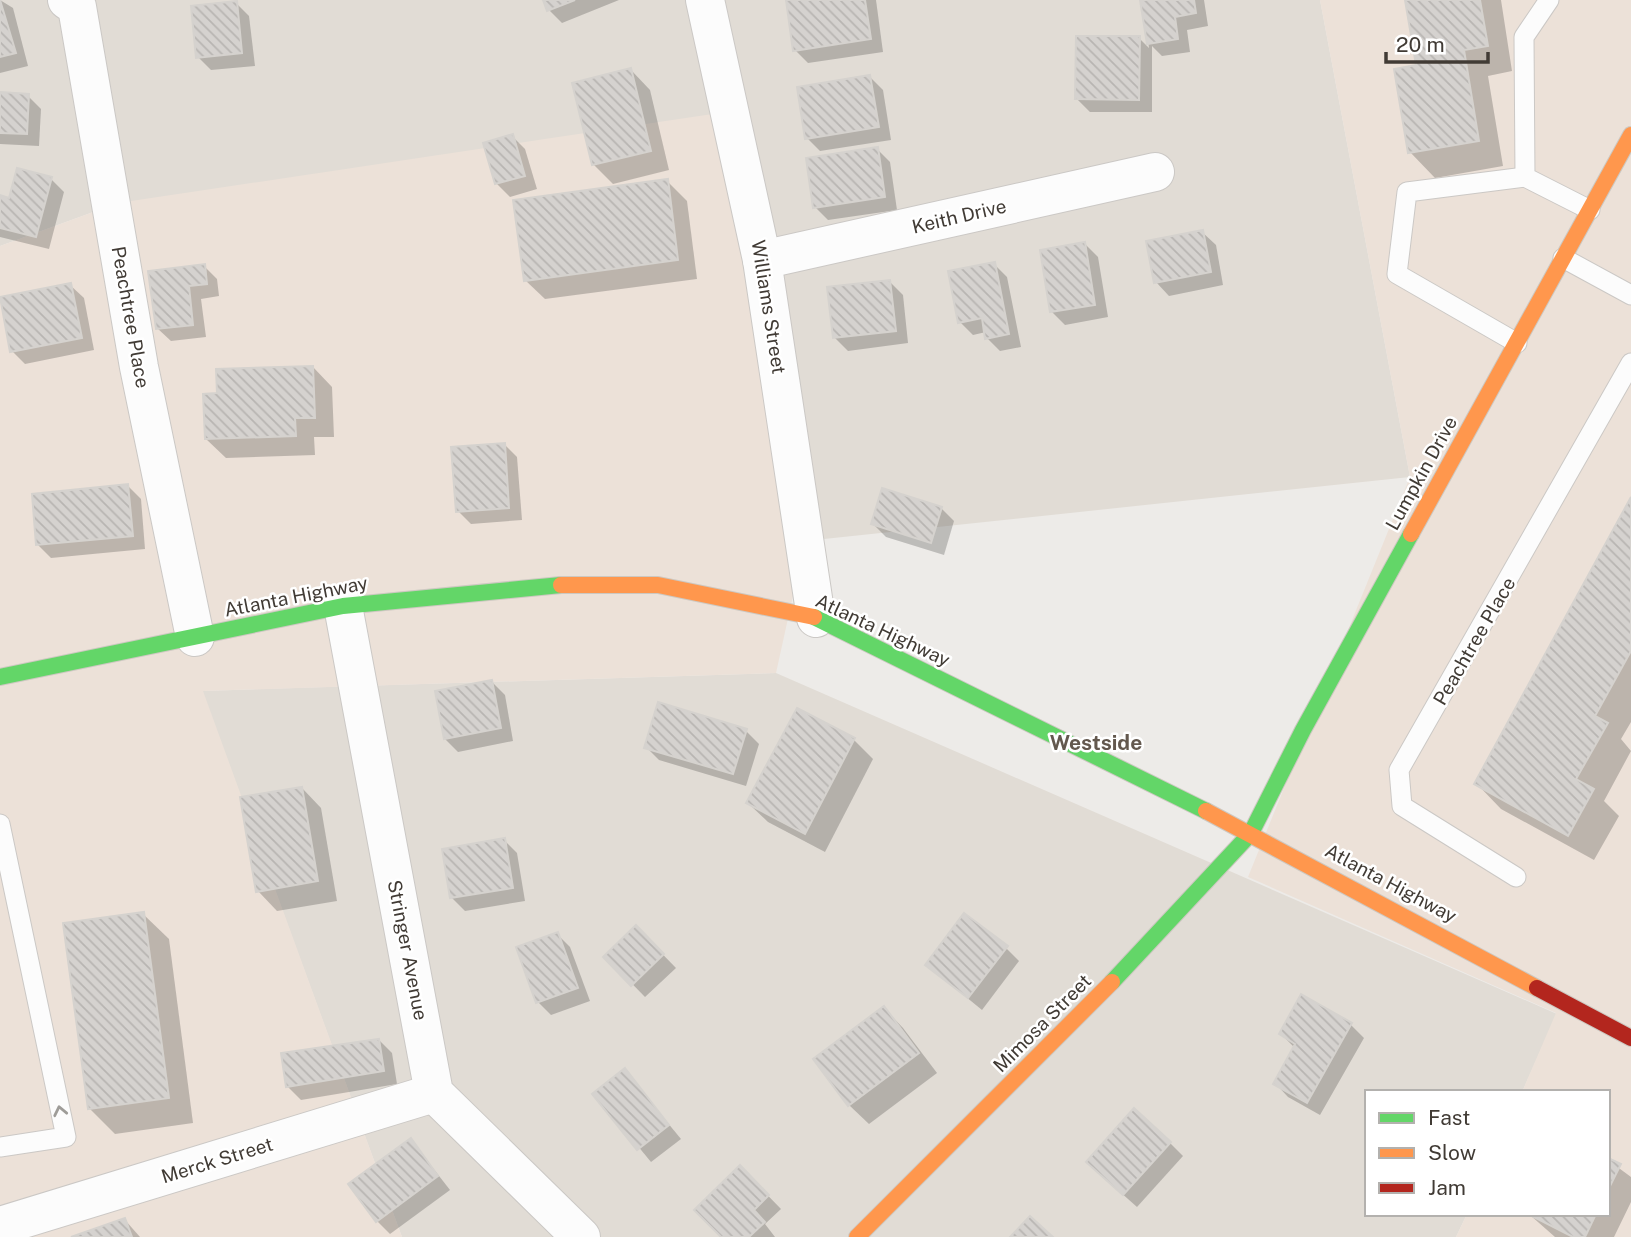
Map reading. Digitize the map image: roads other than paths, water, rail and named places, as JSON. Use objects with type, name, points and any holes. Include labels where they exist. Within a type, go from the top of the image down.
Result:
[{"type":"main road","name":"Lumpkin Drive","points":[[1251,832],[1303,730],[1631,135]]},
{"type":"main road","name":"Atlanta Highway","points":[[0,677],[343,606],[588,583],[658,585],[816,618],[1251,832],[1631,1038]]},
{"type":"main road","name":"Mimosa Street","points":[[856,1237],[1077,1019],[1251,832]]},
{"type":"street","name":"Peachtree Place","points":[[66,0],[77,8],[139,367],[195,637]]},
{"type":"street","name":"Williams Street","points":[[705,0],[762,260],[816,618]]},
{"type":"street","name":"Keith Drive","points":[[762,260],[1155,172]]},
{"type":"street","name":"Stringer Avenue","points":[[343,606],[435,1093]]},
{"type":"street","name":"Merck Street","points":[[0,1226],[435,1093]]},
{"type":"street","points":[[435,1093],[581,1237]]},
{"type":"lane","points":[[1525,177],[1524,37],[1549,0]]},
{"type":"lane","points":[[1517,343],[1397,274],[1408,192],[1525,177],[1590,211]]},
{"type":"lane","points":[[1563,258],[1631,295]]},
{"type":"lane","name":"Peachtree Place","points":[[1516,877],[1402,806],[1399,770],[1631,363]]},
{"type":"lane","points":[[0,824],[66,1137],[0,1147]]},
{"type":"district","name":"Westside","points":[[1096,742]]}]
